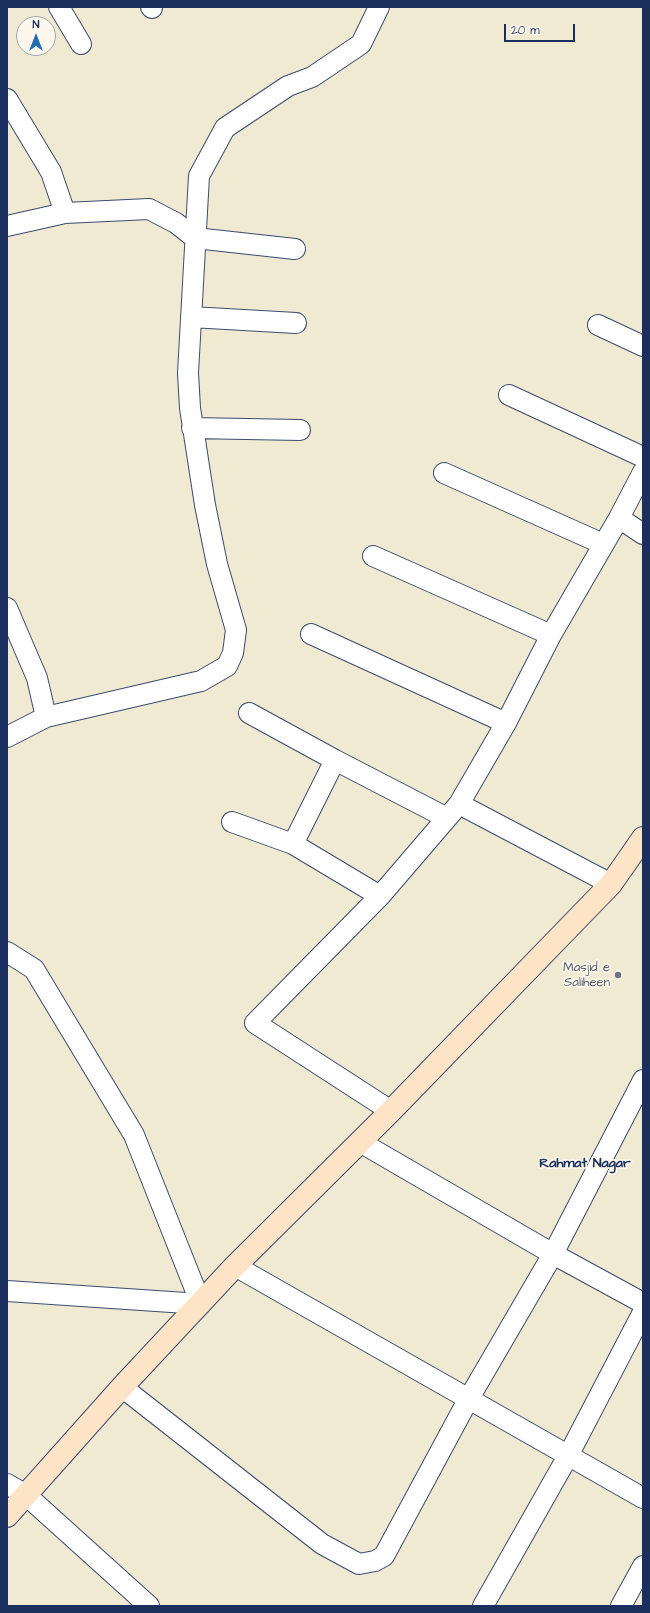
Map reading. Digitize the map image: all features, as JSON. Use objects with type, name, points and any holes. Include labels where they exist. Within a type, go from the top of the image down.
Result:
[{"type":"street","points":[[59,7],[81,44]]},
{"type":"street","points":[[7,737],[46,717],[201,681],[227,666],[233,653],[236,630],[217,564],[192,428],[188,373],[198,176],[225,128],[288,86],[312,77],[361,44],[379,7]]},
{"type":"street","points":[[7,99],[51,172],[65,213]]},
{"type":"street","points":[[7,226],[65,213],[149,209],[176,223],[196,238],[296,248]]},
{"type":"street","points":[[191,317],[296,323]]},
{"type":"street","points":[[598,325],[643,346]]},
{"type":"street","points":[[509,395],[643,457]]},
{"type":"street","points":[[192,428],[300,430]]},
{"type":"street","points":[[391,1111],[255,1024],[380,896],[453,811],[506,723],[551,635],[602,544],[619,518],[643,472]]},
{"type":"street","points":[[444,473],[602,544]]},
{"type":"street","points":[[619,518],[643,534]]},
{"type":"street","points":[[373,556],[551,635]]},
{"type":"street","points":[[7,608],[37,678],[46,717]]},
{"type":"street","points":[[311,634],[506,723]]},
{"type":"street","points":[[249,713],[335,760],[453,811],[611,884]]},
{"type":"street","points":[[293,844],[335,760]]},
{"type":"street","points":[[232,822],[293,844],[380,896]]},
{"type":"street","points":[[7,1516],[122,1387],[235,1266],[391,1111],[611,884],[643,838]]},
{"type":"street","points":[[7,952],[34,969],[134,1135],[201,1304]]},
{"type":"street","points":[[122,1387],[322,1544],[359,1564],[375,1561],[384,1556],[468,1400],[553,1254],[643,1080]]},
{"type":"street","points":[[360,1142],[553,1254],[643,1303]]},
{"type":"street","points":[[235,1266],[468,1400],[643,1498]]},
{"type":"street","points":[[7,1291],[201,1304]]},
{"type":"street","points":[[483,1606],[568,1456],[643,1312]]},
{"type":"street","points":[[7,1484],[26,1495],[149,1606]]},
{"type":"street","points":[[621,1606],[643,1566]]},
{"type":"place","name":"Masjid e Saliheen","points":[[618,975]]},
{"type":"district","name":"Rahmat Nagar","points":[[585,1164]]}]
